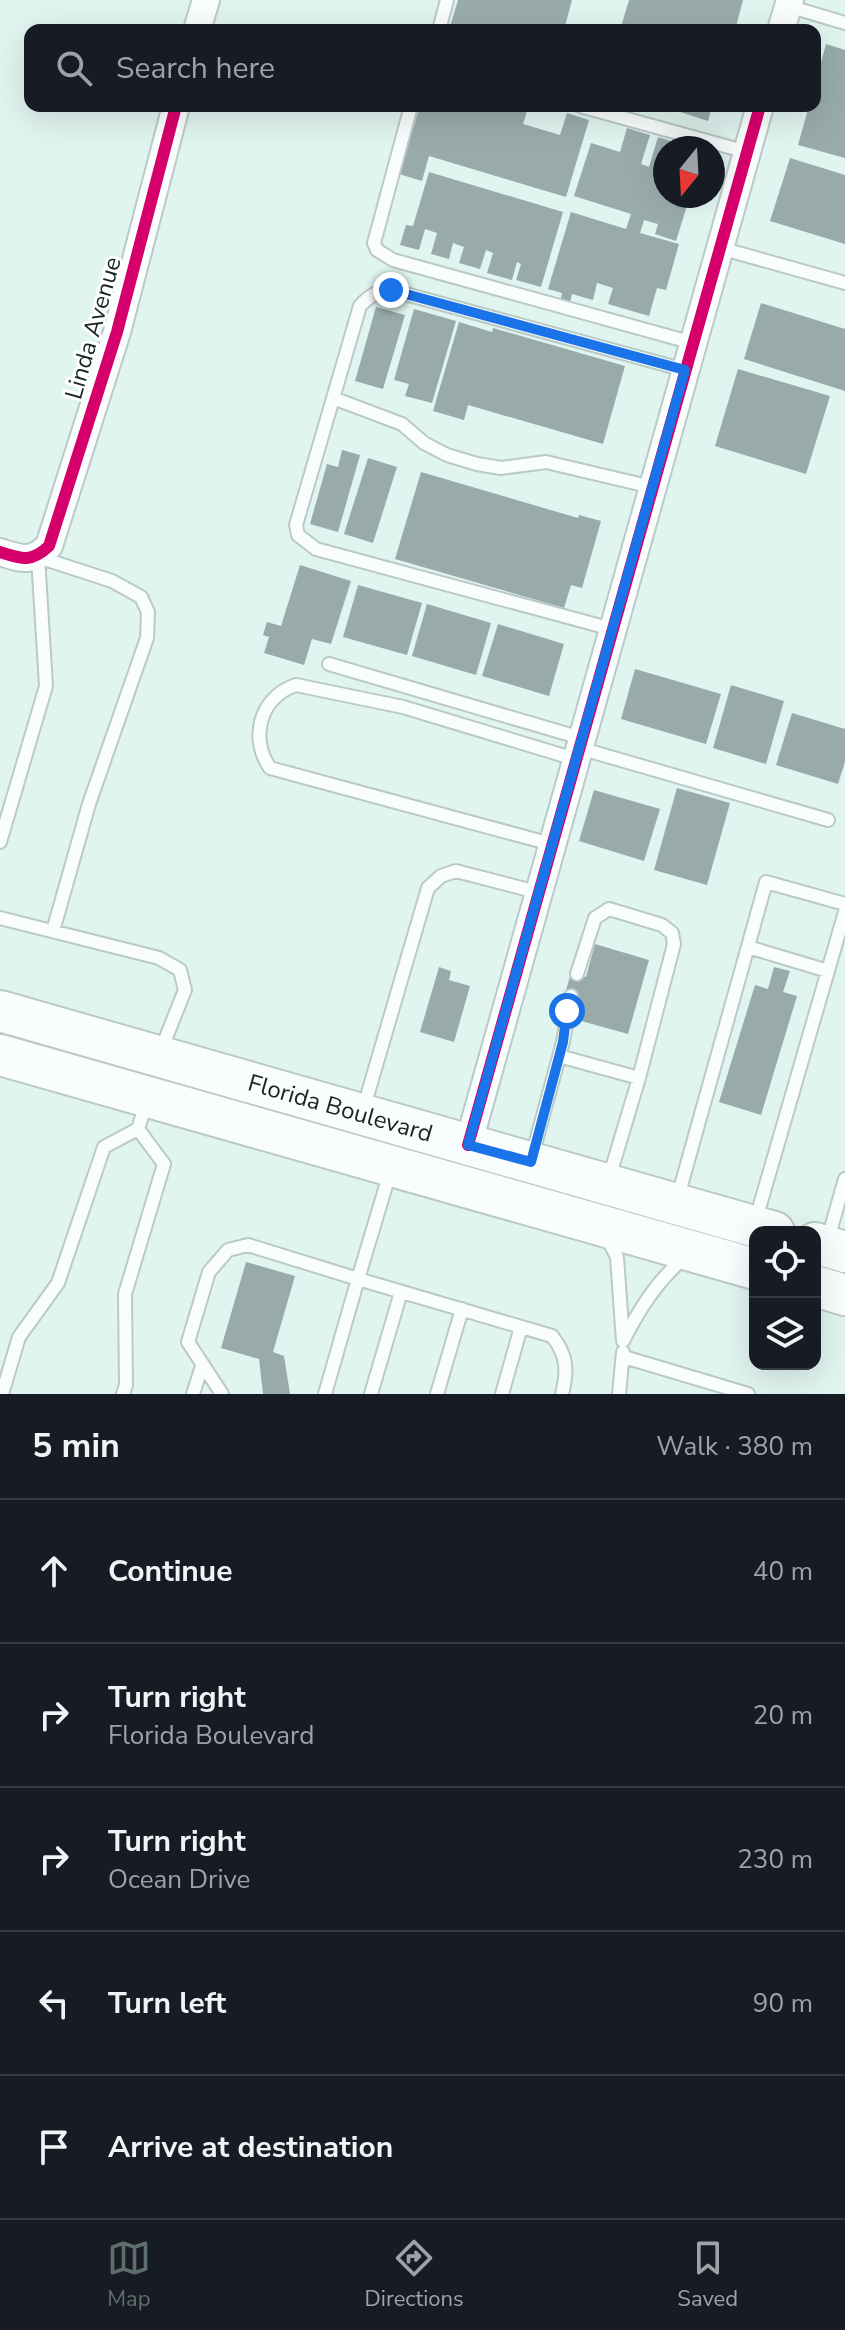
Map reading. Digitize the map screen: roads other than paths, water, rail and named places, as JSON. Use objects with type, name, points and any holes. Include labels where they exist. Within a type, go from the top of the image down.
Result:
[{"type":"main road","name":"Florida Boulevard","points":[[0,1011],[753,1226]]},
{"type":"main road","name":"Florida Boulevard","points":[[0,1055],[143,1113],[392,1166],[749,1267]]},
{"type":"main road","points":[[143,1113],[158,1057]]},
{"type":"main road","points":[[821,1288],[845,1295]]},
{"type":"street","points":[[199,24],[206,0]]},
{"type":"street","name":"Linda Avenue","points":[[38,557],[49,546],[117,332],[174,112]]},
{"type":"street","points":[[468,1145],[758,112]]},
{"type":"street","points":[[0,552],[22,559],[38,557]]},
{"type":"lane","points":[[441,24],[447,0]]},
{"type":"lane","points":[[786,12],[845,23]]},
{"type":"lane","points":[[409,112],[374,243],[377,250],[393,260],[693,343]]},
{"type":"lane","points":[[602,112],[747,152]]},
{"type":"lane","points":[[720,248],[845,283]]},
{"type":"lane","points":[[612,629],[316,549],[298,535],[296,525],[360,306],[370,296],[391,290],[685,370]]},
{"type":"lane","points":[[333,398],[402,424],[424,443],[462,460],[501,468],[546,462],[652,487]]},
{"type":"lane","points":[[0,842],[46,686],[38,557],[112,581],[141,597],[148,612],[147,638],[89,804],[53,931]]},
{"type":"lane","points":[[329,664],[578,748],[828,820]]},
{"type":"lane","points":[[551,844],[270,768],[262,757],[258,732],[272,699],[284,689],[296,685],[578,748]]},
{"type":"lane","points":[[361,1115],[428,888],[441,876],[456,871],[537,892]]},
{"type":"lane","points":[[676,1204],[766,882],[845,904]]},
{"type":"lane","points":[[577,974],[595,918],[601,912],[609,909],[662,925],[672,933],[674,944],[607,1185]]},
{"type":"lane","points":[[765,1226],[845,912]]},
{"type":"lane","points":[[0,918],[159,958],[180,970],[185,990],[158,1057]]},
{"type":"lane","points":[[748,947],[828,971]]},
{"type":"lane","points":[[531,1162],[571,996]]},
{"type":"lane","points":[[559,1056],[639,1078]]},
{"type":"lane","points":[[2,1394],[19,1337],[58,1283],[104,1147],[143,1113],[164,1164],[125,1294],[126,1385],[123,1394]]},
{"type":"lane","points":[[325,1394],[392,1166]]},
{"type":"lane","points":[[829,1247],[845,1179]]},
{"type":"lane","points":[[601,1226],[617,1257],[624,1357],[619,1394]]},
{"type":"lane","points":[[222,1394],[188,1342],[209,1272],[228,1250],[248,1245],[552,1336],[564,1351],[566,1380],[562,1394]]},
{"type":"lane","points":[[623,1341],[647,1297],[669,1270],[691,1251]]},
{"type":"lane","points":[[371,1394],[401,1292]]},
{"type":"lane","points":[[437,1394],[462,1309]]},
{"type":"lane","points":[[502,1394],[521,1327]]},
{"type":"lane","points":[[624,1357],[748,1394]]},
{"type":"lane","points":[[193,1394],[202,1366]]}]
